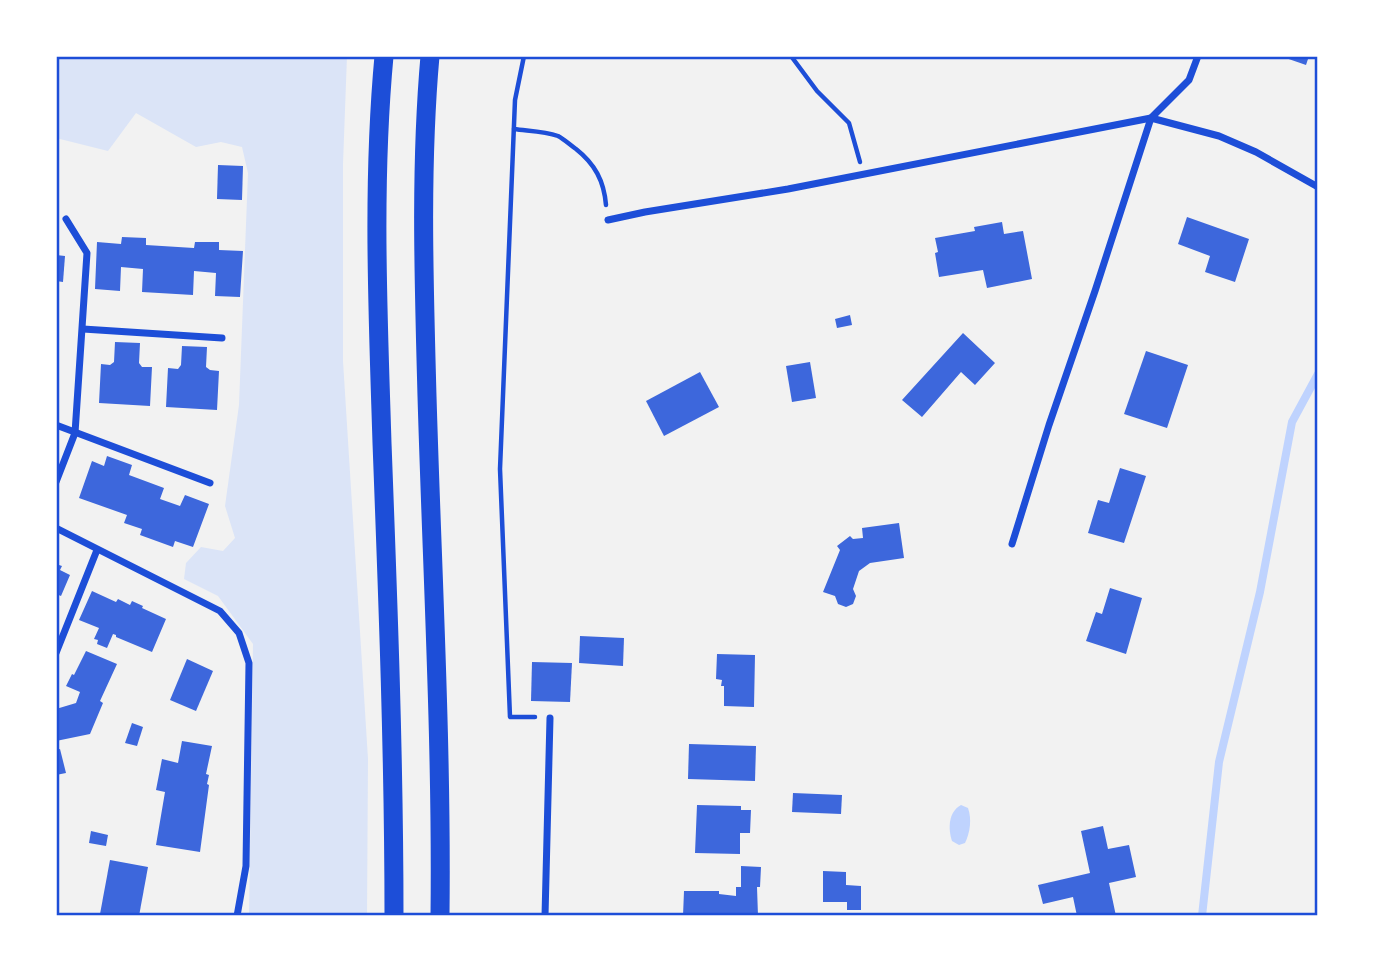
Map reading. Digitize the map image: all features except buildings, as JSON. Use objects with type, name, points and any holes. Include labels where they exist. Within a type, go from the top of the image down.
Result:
[{"type":"highway","points":[[384,56],[379,125],[377,248],[394,916]]},
{"type":"highway","points":[[430,56],[423,233],[440,916]]},
{"type":"street","points":[[1012,544],[1151,118],[1189,80],[1198,56]]},
{"type":"street","points":[[607,220],[788,189],[1151,118],[1219,136],[1256,152],[1318,187]]},
{"type":"street","points":[[56,482],[75,433],[87,253],[66,219]]},
{"type":"street","points":[[83,330],[222,338]]},
{"type":"street","points":[[56,425],[211,483]]},
{"type":"street","points":[[56,528],[220,611],[239,633],[249,663],[247,866],[237,916]]},
{"type":"street","points":[[56,653],[97,550]]},
{"type":"street","points":[[545,916],[550,718]]},
{"type":"path","points":[[524,56],[515,100],[500,469],[510,717],[550,718]]},
{"type":"path","points":[[791,56],[817,91],[849,123],[863,174]]},
{"type":"path","points":[[514,129],[561,137],[583,155],[599,174],[605,192],[607,220]]},
{"type":"shaded area","points":[[56,56],[347,56],[343,164],[343,361],[368,759],[367,916],[249,916],[253,644],[218,596],[184,579],[186,563],[201,547],[223,551],[235,538],[225,506],[239,405],[248,173],[242,147],[221,142],[196,147],[136,113],[108,151],[56,138]]},
{"type":"water","points":[[961,805],[968,808],[970,821],[965,843],[959,845],[952,841],[950,826],[951,816]]},
{"type":"waterway","points":[[1202,916],[1219,762],[1260,592],[1292,422],[1318,374]]}]
